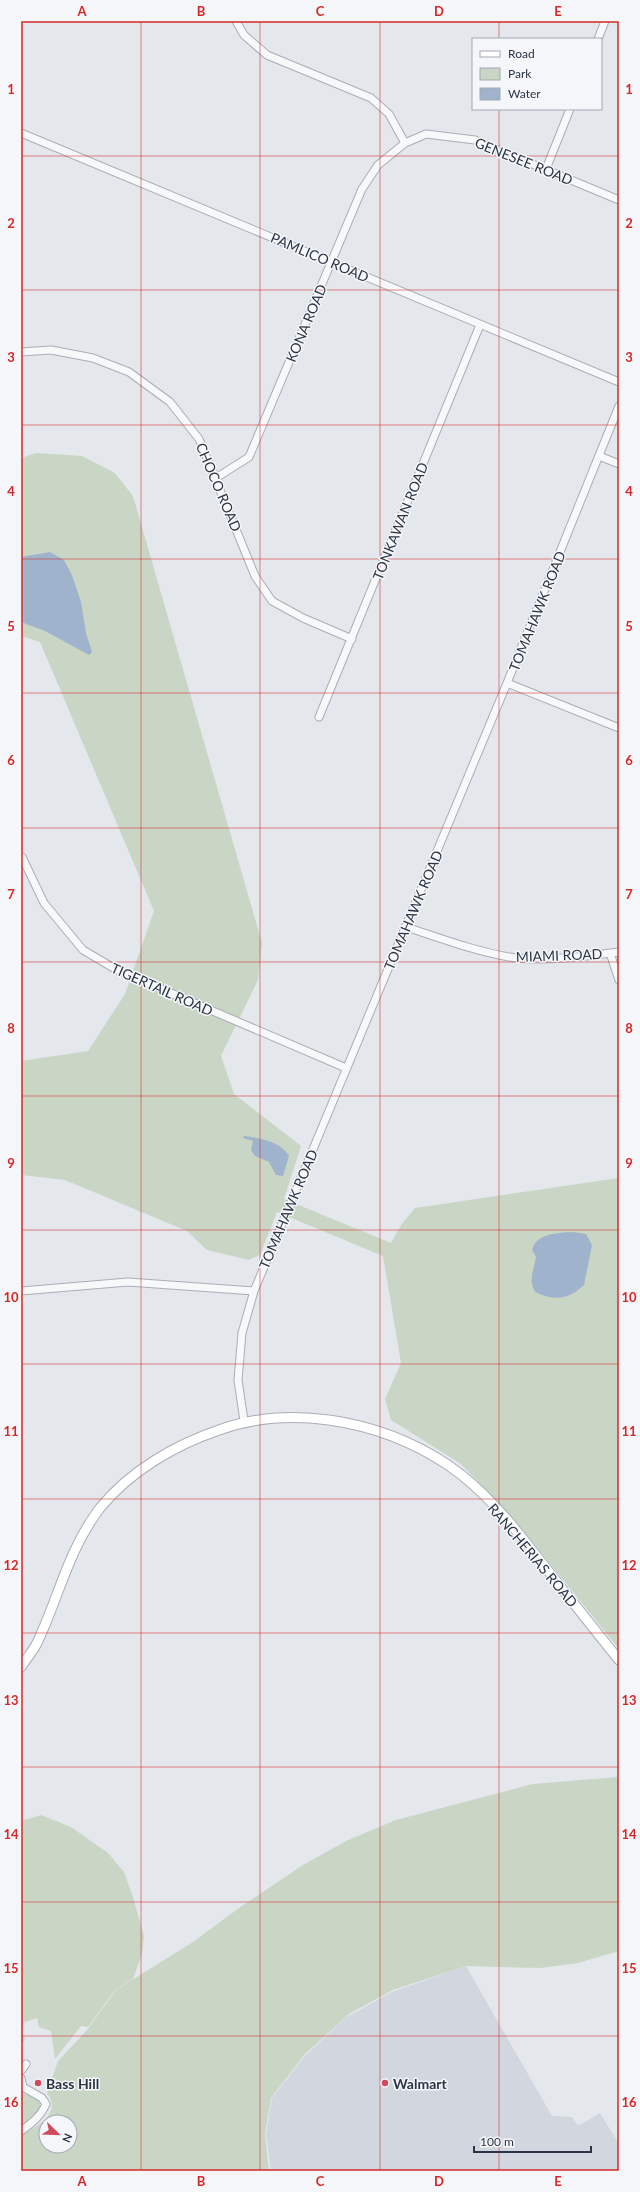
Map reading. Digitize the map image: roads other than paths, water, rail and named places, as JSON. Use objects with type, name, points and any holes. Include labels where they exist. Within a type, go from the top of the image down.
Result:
[{"type":"street","points":[[236,21],[244,35],[267,55],[371,98],[389,114],[405,143]]},
{"type":"street","points":[[598,38],[605,21]]},
{"type":"street","points":[[546,169],[570,110]]},
{"type":"street","name":"PAMLICO ROAD","points":[[21,133],[619,382]]},
{"type":"street","name":"GENESEE ROAD","points":[[405,143],[426,134],[475,140],[619,200]]},
{"type":"street","name":"KONA ROAD","points":[[216,478],[249,457],[362,188],[378,165],[405,143]]},
{"type":"street","name":"TONKAWAN ROAD","points":[[319,717],[480,325]]},
{"type":"street","name":"CHOCO ROAD","points":[[21,352],[51,350],[93,358],[129,372],[170,402],[199,439],[256,576],[272,600],[303,618],[352,638]]},
{"type":"street","name":"TOMAHAWK ROAD","points":[[244,1421],[238,1380],[242,1333],[254,1292],[507,683],[619,406]]},
{"type":"street","points":[[599,456],[619,464]]},
{"type":"street","points":[[507,683],[619,728]]},
{"type":"street","name":"TIGERTAIL ROAD","points":[[21,856],[44,903],[83,950],[117,970],[346,1068]]},
{"type":"street","name":"MIAMI ROAD","points":[[406,927],[455,943],[510,957],[565,957],[619,952]]},
{"type":"street","points":[[610,953],[619,980]]},
{"type":"street","points":[[21,1291],[128,1282],[254,1292]]},
{"type":"street","name":"RANCHERIAS ROAD","points":[[21,1667],[37,1644],[68,1563],[100,1508],[125,1483],[155,1460],[196,1438],[244,1421],[284,1418],[317,1418],[358,1424],[392,1435],[449,1466],[469,1482],[513,1526],[619,1660]]},
{"type":"street","points":[[21,2071],[26,2064]]},
{"type":"street","points":[[21,2078],[23,2087],[42,2098],[46,2104],[43,2111],[34,2121],[21,2131]]},
{"type":"water","points":[[50,552],[64,560],[72,575],[81,602],[86,633],[92,652],[89,655],[45,631],[21,622],[21,557]]},
{"type":"water","points":[[244,1136],[269,1141],[281,1147],[285,1151],[289,1156],[283,1176],[276,1175],[269,1162],[255,1156],[251,1150],[253,1141],[243,1138]]},
{"type":"water","points":[[573,1232],[586,1234],[592,1245],[584,1285],[572,1294],[561,1298],[548,1297],[535,1292],[532,1283],[532,1274],[536,1257],[532,1250],[534,1244],[538,1240],[548,1235]]},
{"type":"place","name":"Bass Hill","points":[[38,2083]]},
{"type":"place","name":"Walmart","points":[[385,2083]]}]
